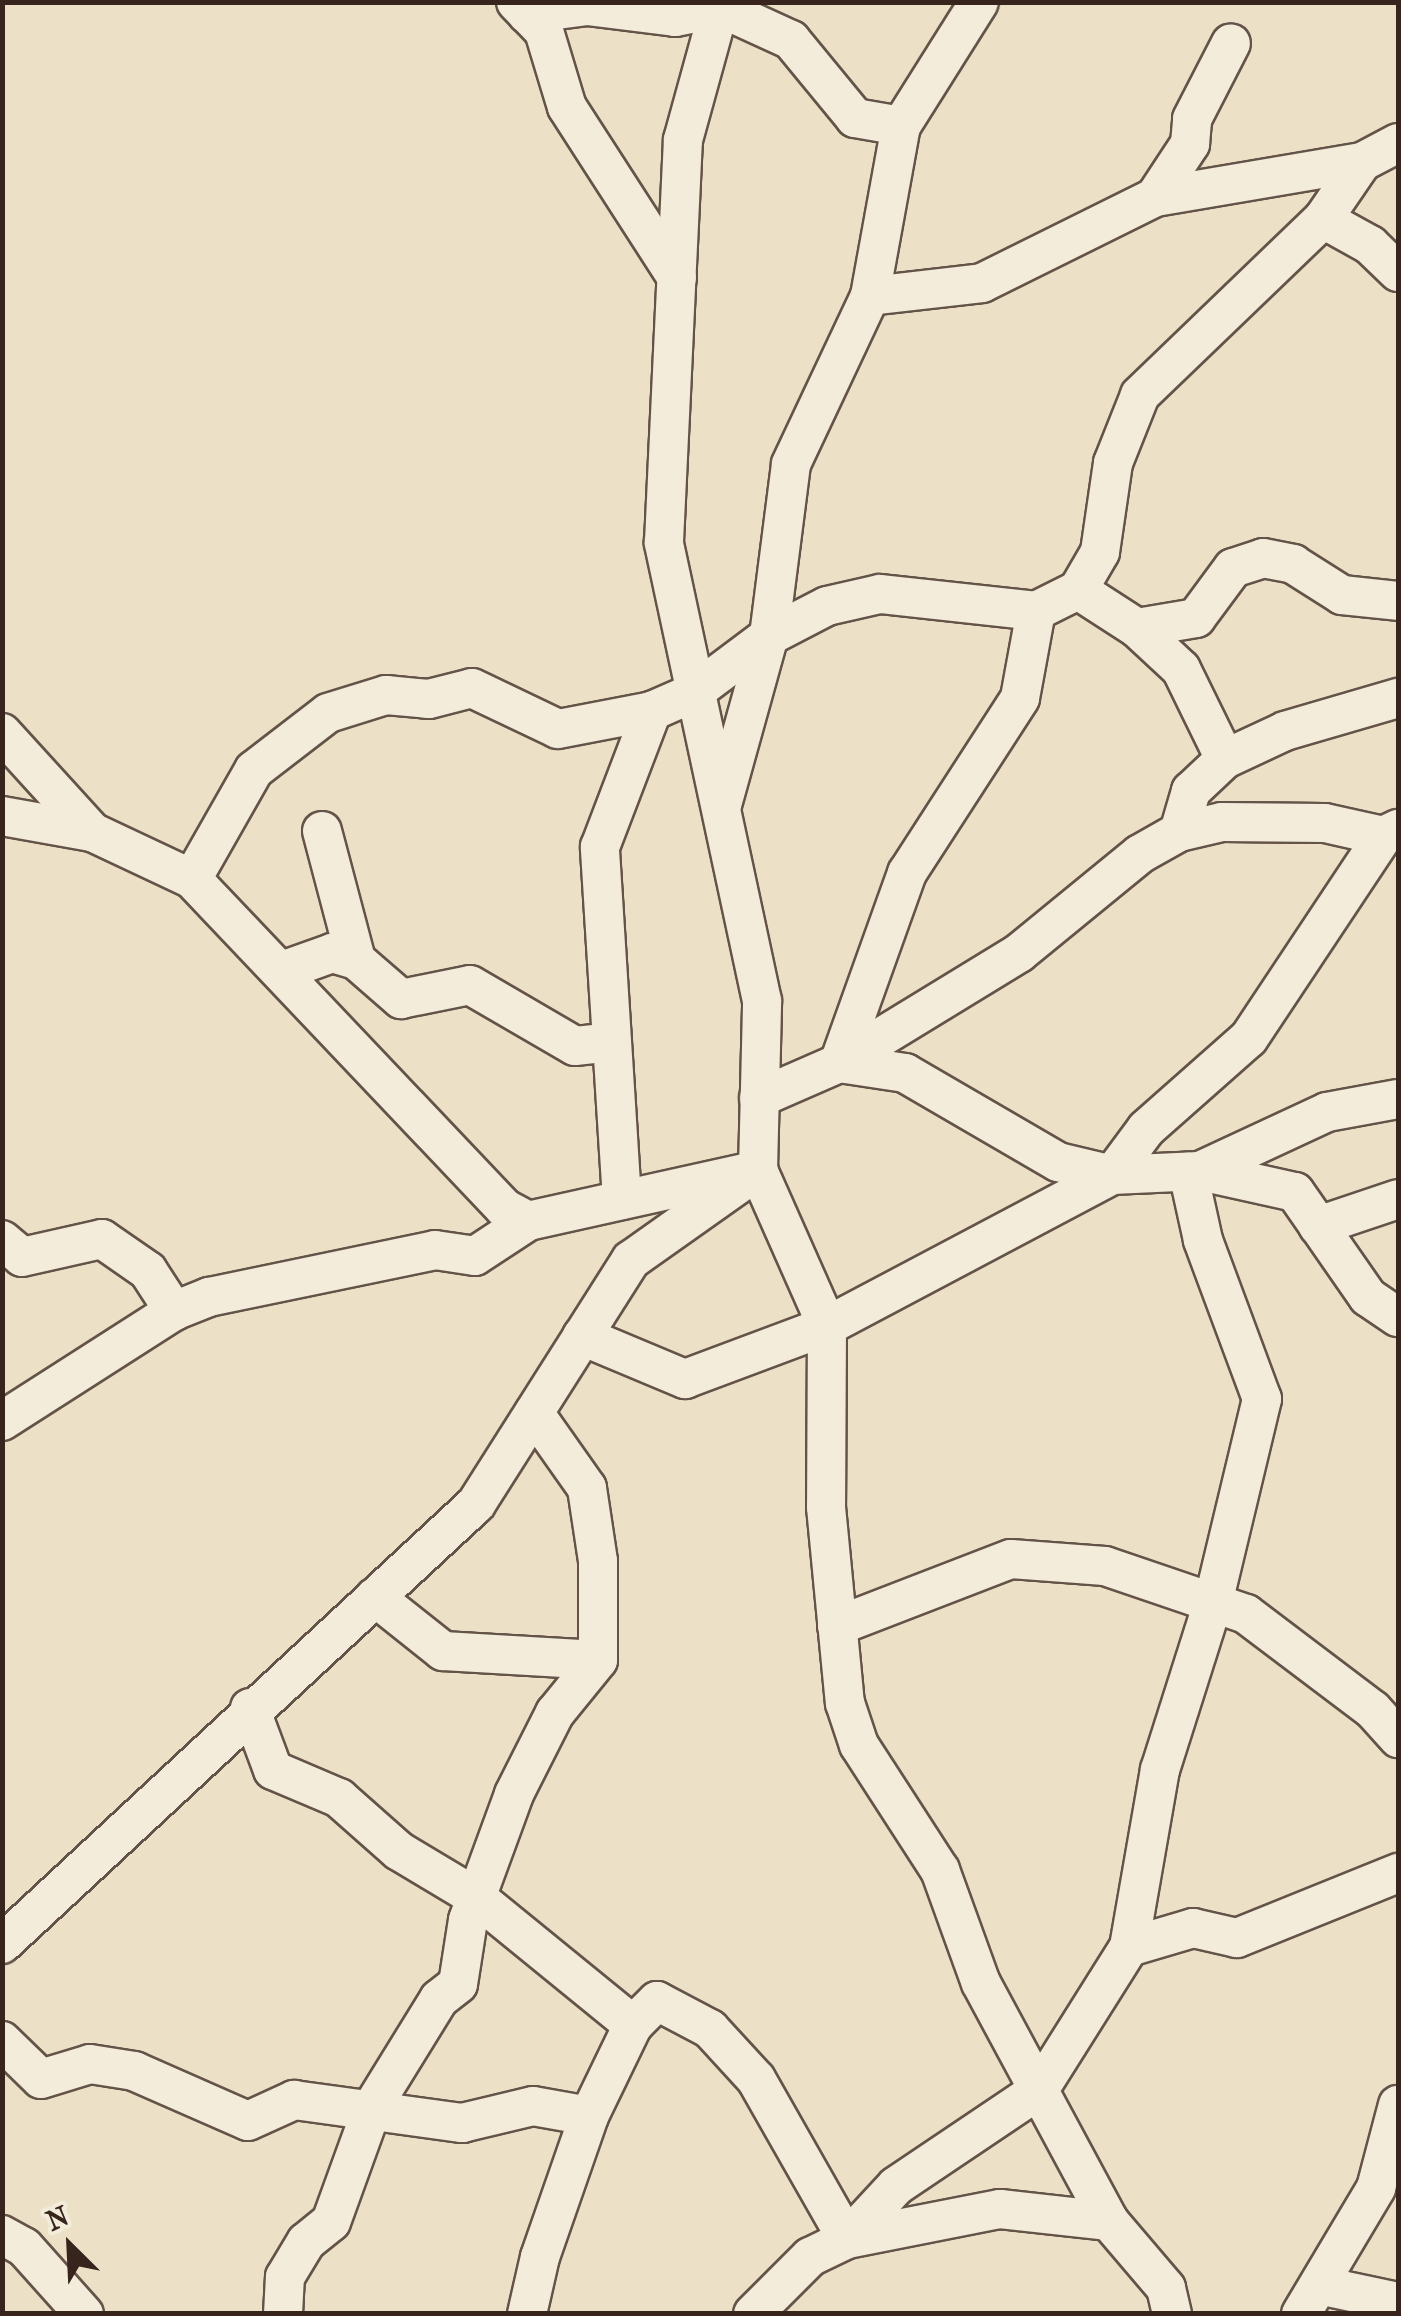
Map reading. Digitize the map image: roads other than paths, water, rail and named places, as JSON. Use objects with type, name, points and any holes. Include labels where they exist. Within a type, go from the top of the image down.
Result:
[{"type":"street","points":[[720,812],[769,636],[791,464],[870,296],[901,126],[978,2]]},
{"type":"street","points":[[521,8],[587,6],[674,17],[721,5],[791,40],[855,118],[901,126]]},
{"type":"street","points":[[721,5],[684,140],[664,542],[693,693],[762,1001],[758,1170],[827,1326],[826,1507],[845,1703],[859,1745],[940,1870],[981,1983],[1109,2221],[1166,2288],[1172,2314]]},
{"type":"street","points":[[521,8],[544,31],[567,107],[677,278]]},
{"type":"street","points":[[1154,197],[1190,144],[1192,119],[1231,44]]},
{"type":"street","points":[[870,296],[982,284],[1154,197],[1362,162],[1398,143]]},
{"type":"street","points":[[192,879],[254,770],[328,713],[386,695],[429,699],[472,688],[558,729],[652,711],[693,693],[769,636],[828,606],[880,594],[1036,610],[1078,590],[1100,552],[1113,464],[1140,394],[1323,219],[1362,162]]},
{"type":"street","points":[[1323,219],[1370,245],[1398,272]]},
{"type":"street","points":[[1137,628],[1196,618],[1234,568],[1263,558],[1293,564],[1342,596],[1398,601]]},
{"type":"street","points":[[1078,590],[1137,628],[1181,669],[1225,759]]},
{"type":"street","points":[[838,1063],[908,873],[1020,698],[1036,610]]},
{"type":"street","points":[[1179,832],[1191,791],[1225,759],[1284,730],[1398,698]]},
{"type":"street","points":[[622,1200],[600,847],[652,711]]},
{"type":"street","points":[[2,733],[92,832]]},
{"type":"street","points":[[2,816],[92,832],[192,879],[504,1208],[528,1220]]},
{"type":"street","points":[[582,1336],[685,1379],[827,1326],[1112,1175],[1146,1129],[1248,1038],[1391,832],[1326,822],[1222,822],[1179,832],[1140,854],[1019,953],[838,1063],[760,1098]]},
{"type":"street","points":[[322,831],[356,960]]},
{"type":"street","points":[[282,971],[332,953],[356,960],[400,999],[470,985],[575,1046],[612,1042]]},
{"type":"street","points":[[838,1063],[905,1073],[1058,1162],[1112,1175],[1194,1172],[1295,1192],[1368,1296],[1398,1317]]},
{"type":"street","points":[[1194,1172],[1327,1112],[1398,1099]]},
{"type":"street","points":[[2,1421],[174,1312],[209,1297],[435,1250],[476,1256],[528,1220],[758,1170]]},
{"type":"street","points":[[2,1944],[250,1708],[476,1504],[630,1260],[758,1170]]},
{"type":"street","points":[[847,2239],[896,2186],[1039,2090],[1129,1948],[1160,1770],[1213,1602],[1262,1399],[1203,1240],[1194,1172]]},
{"type":"street","points":[[1318,1226],[1398,1199]]},
{"type":"street","points":[[2,1240],[22,1256],[102,1239],[148,1271],[174,1312]]},
{"type":"street","points":[[282,2314],[285,2277],[306,2242],[331,2222],[373,2106],[439,1999],[458,1984],[476,1897],[514,1794],[555,1713],[598,1660],[598,1560],[587,1488],[534,1413]]},
{"type":"street","points":[[837,1626],[1011,1559],[1105,1566],[1246,1614],[1373,1710],[1398,1738]]},
{"type":"street","points":[[376,1597],[443,1651],[598,1660]]},
{"type":"street","points":[[250,1708],[273,1770],[339,1798],[399,1851],[476,1897],[633,2025]]},
{"type":"street","points":[[1129,1948],[1193,1928],[1237,1938],[1398,1873]]},
{"type":"street","points":[[528,2314],[540,2257],[589,2116],[633,2025],[656,2001],[710,2029],[756,2079],[847,2239]]},
{"type":"street","points":[[2,2041],[40,2079],[90,2064],[134,2071],[248,2121],[294,2100],[373,2106],[462,2123],[533,2106],[589,2116]]},
{"type":"street","points":[[1398,2105],[1376,2188],[1312,2300],[1398,2302]]},
{"type":"street","points":[[753,2314],[810,2258],[847,2239],[1000,2209],[1109,2221]]},
{"type":"street","points":[[2,2235],[24,2247],[84,2314]]}]
